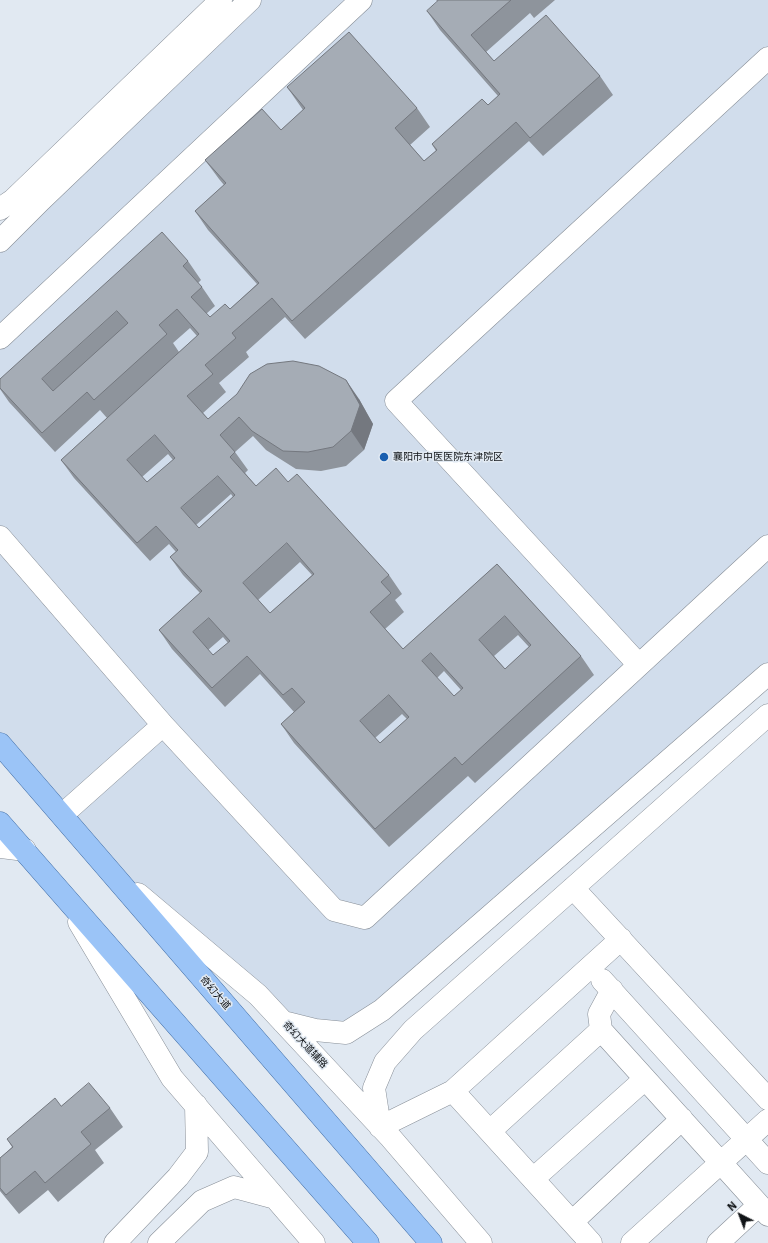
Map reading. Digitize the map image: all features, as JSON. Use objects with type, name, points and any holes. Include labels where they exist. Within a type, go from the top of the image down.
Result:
[{"type":"main road","name":"奇幻大道","points":[[0,744],[431,1243]]},
{"type":"main road","points":[[0,823],[368,1243]]},
{"type":"street","points":[[0,209],[13,200],[220,0]]},
{"type":"street","points":[[0,240],[45,195],[250,0]]},
{"type":"street","points":[[0,338],[361,0]]},
{"type":"street","points":[[639,665],[396,401],[768,58]]},
{"type":"street","points":[[0,537],[163,725],[334,910],[365,918],[768,546]]},
{"type":"street","points":[[283,1022],[315,1030],[346,1033],[382,1010],[768,674]]},
{"type":"street","points":[[621,939],[453,1091],[380,1126],[374,1088],[385,1062],[413,1030],[768,715]]},
{"type":"street","points":[[62,816],[163,725]]},
{"type":"street","points":[[0,847],[25,850]]},
{"type":"street","name":"奇幻大道辅路","points":[[108,869],[258,994],[380,1126],[481,1243]]},
{"type":"street","points":[[573,888],[768,1099]]},
{"type":"street","points":[[64,896],[172,1078],[314,1243]]},
{"type":"street","points":[[590,967],[768,1163]]},
{"type":"street","points":[[612,990],[599,1014],[601,1030],[764,1210],[718,1243]]},
{"type":"street","points":[[490,1131],[601,1030]]},
{"type":"street","points":[[533,1179],[645,1079]]},
{"type":"street","points":[[453,1091],[591,1243]]},
{"type":"street","points":[[115,1243],[178,1177],[197,1152],[196,1105]]},
{"type":"street","points":[[572,1222],[682,1119]]},
{"type":"street","points":[[632,1243],[768,1120]]},
{"type":"street","points":[[159,1243],[202,1200],[234,1187],[275,1198]]},
{"type":"shaded area","name":"襄阳市中医医院东津院区","points":[[250,0],[768,0],[768,674],[346,1033],[283,1022],[108,869],[0,744],[0,241]]},
{"type":"building","points":[[439,0],[511,0],[471,35],[494,61],[546,15],[600,76],[530,138],[516,122],[292,321],[272,298],[232,333],[236,338],[205,365],[213,374],[187,396],[208,419],[237,394],[250,374],[267,364],[293,361],[319,366],[346,380],[360,405],[351,431],[333,447],[308,452],[283,451],[252,431],[239,417],[220,435],[235,452],[230,457],[256,486],[276,468],[288,482],[297,474],[389,575],[381,582],[391,593],[370,612],[403,649],[497,564],[581,656],[462,765],[455,757],[375,829],[281,724],[305,702],[292,688],[283,695],[247,656],[212,688],[159,630],[202,591],[170,557],[178,550],[156,526],[137,543],[61,460],[199,334],[177,309],[159,325],[167,334],[94,400],[87,392],[42,433],[0,388],[0,379],[162,232],[188,261],[183,266],[202,287],[191,297],[210,317],[225,304],[230,309],[259,283],[195,211],[226,183],[205,160],[262,109],[281,130],[305,108],[287,87],[349,32],[417,108],[395,128],[424,161],[437,150],[432,144],[482,99],[488,105],[500,94],[427,11]],"holes":[[[117,311],[128,323],[53,391],[42,379]],[[155,435],[175,458],[147,482],[127,460]],[[218,476],[235,495],[199,528],[181,508]],[[287,543],[314,574],[270,613],[243,583]],[[505,616],[531,645],[505,669],[479,640]],[[209,618],[230,641],[213,655],[193,632]],[[431,653],[463,688],[454,696],[422,661]],[[389,695],[409,717],[380,743],[360,721]]]},
{"type":"building","points":[[89,1083],[110,1108],[81,1132],[91,1144],[45,1183],[35,1171],[6,1195],[0,1188],[0,1158],[13,1147],[7,1139],[55,1098],[61,1106]]},
{"type":"place","name":"襄阳市中医医院东津院区","points":[[384,457]]}]
